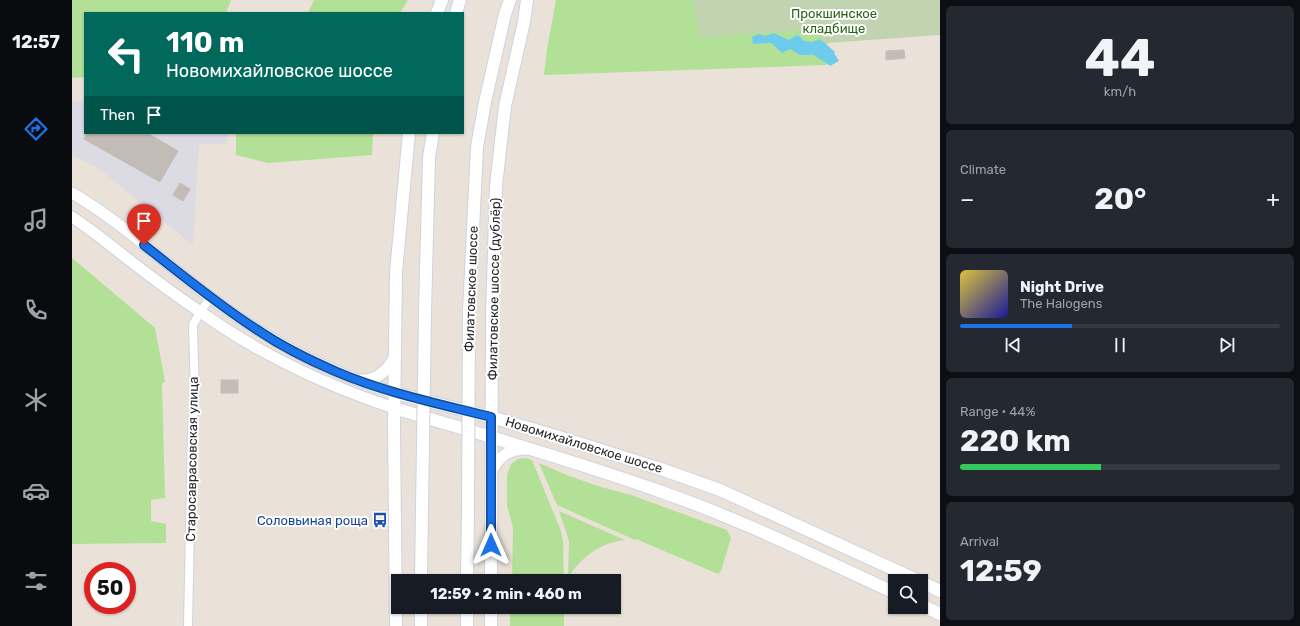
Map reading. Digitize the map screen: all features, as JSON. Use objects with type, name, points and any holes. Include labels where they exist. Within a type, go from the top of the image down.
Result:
[{"type":"main road","points":[[437,12],[442,0]]},
{"type":"main road","points":[[456,12],[460,0]]},
{"type":"main road","name":"Филатовское шоссе","points":[[467,574],[469,312],[477,147],[485,102],[503,21],[510,0]]},
{"type":"main road","name":"Филатовское шоссе (дублёр)","points":[[491,574],[491,417],[496,186],[505,106],[524,22],[527,0]]},
{"type":"main road","points":[[396,626],[394,408],[396,272],[409,134]]},
{"type":"main road","points":[[421,574],[424,312],[429,157],[433,134]]},
{"type":"main road","name":"Новомихайловское шоссе","points":[[395,393],[491,417],[661,468],[720,490],[905,574]]},
{"type":"main road","name":"Новомихайловское шоссе","points":[[394,408],[531,449],[660,491],[771,536],[888,589]]},
{"type":"main road","name":"Новомихайловское шоссе","points":[[928,585],[940,591]]},
{"type":"main road","points":[[928,608],[940,614]]},
{"type":"main road","points":[[421,614],[421,626]]},
{"type":"main road","points":[[467,614],[467,626]]},
{"type":"main road","points":[[491,614],[491,626]]},
{"type":"street","name":"Новомихайловское шоссе","points":[[72,193],[107,216],[210,298],[257,330],[295,352],[338,372],[395,393]]},
{"type":"street","name":"Новомихайловское шоссе","points":[[72,217],[85,225],[149,275],[200,312],[250,345],[331,385],[394,408]]},
{"type":"street","name":"Старосаврасовская улица","points":[[188,626],[192,429],[195,396],[193,325],[210,298]]},
{"type":"street","points":[[357,380],[375,378],[382,374],[391,364],[395,356]]},
{"type":"street","points":[[491,472],[495,464],[512,450],[531,449]]},
{"type":"shaded area","points":[[84,100],[84,134],[227,134],[227,144],[199,144],[193,245],[98,168],[72,155],[72,101]]},
{"type":"green space","points":[[72,0],[231,0],[226,12],[84,12],[84,77],[72,78]]},
{"type":"green space","points":[[314,0],[408,0],[401,12],[308,12]]},
{"type":"green space","points":[[556,0],[940,0],[828,28],[826,65],[544,75]]},
{"type":"green space","name":"Прокшинское кладбище","points":[[692,0],[940,0],[940,35],[827,43],[811,29],[700,37]]},
{"type":"green space","points":[[236,134],[373,134],[372,155],[268,163],[236,155]]},
{"type":"green space","points":[[72,258],[155,328],[165,382],[162,383],[165,498],[151,500],[151,521],[166,524],[166,543],[72,544]]},
{"type":"green space","points":[[526,458],[532,460],[561,531],[563,542],[564,574],[512,574],[513,527],[507,506],[507,475],[511,464],[518,459]]},
{"type":"green space","points":[[539,463],[569,476],[631,495],[727,530],[731,538],[721,571],[718,574],[636,539],[635,540],[557,505]]},
{"type":"green space","points":[[559,511],[625,540],[616,541],[592,552],[571,574],[568,574],[569,541]]},
{"type":"green space","points":[[510,614],[564,614],[564,626],[510,626]]},
{"type":"water","points":[[774,33],[789,40],[797,35],[804,41],[812,42],[820,39],[835,52],[834,53],[839,61],[830,66],[814,55],[800,55],[790,49],[782,53],[771,43],[753,44],[752,37],[759,34],[765,36]]},
{"type":"building","points":[[904,50],[905,58],[886,60],[886,51]]},
{"type":"building","points":[[86,134],[149,134],[178,151],[160,182],[84,139]]},
{"type":"building","points":[[180,183],[190,189],[183,201],[173,195]]},
{"type":"building","points":[[221,380],[238,380],[238,393],[221,393]]},
{"type":"place","name":"Соловьиная роща","points":[[380,520]]},
{"type":"route","points":[[144,245],[210,298],[257,330],[295,352],[338,372],[395,393],[491,417],[491,545]]}]
